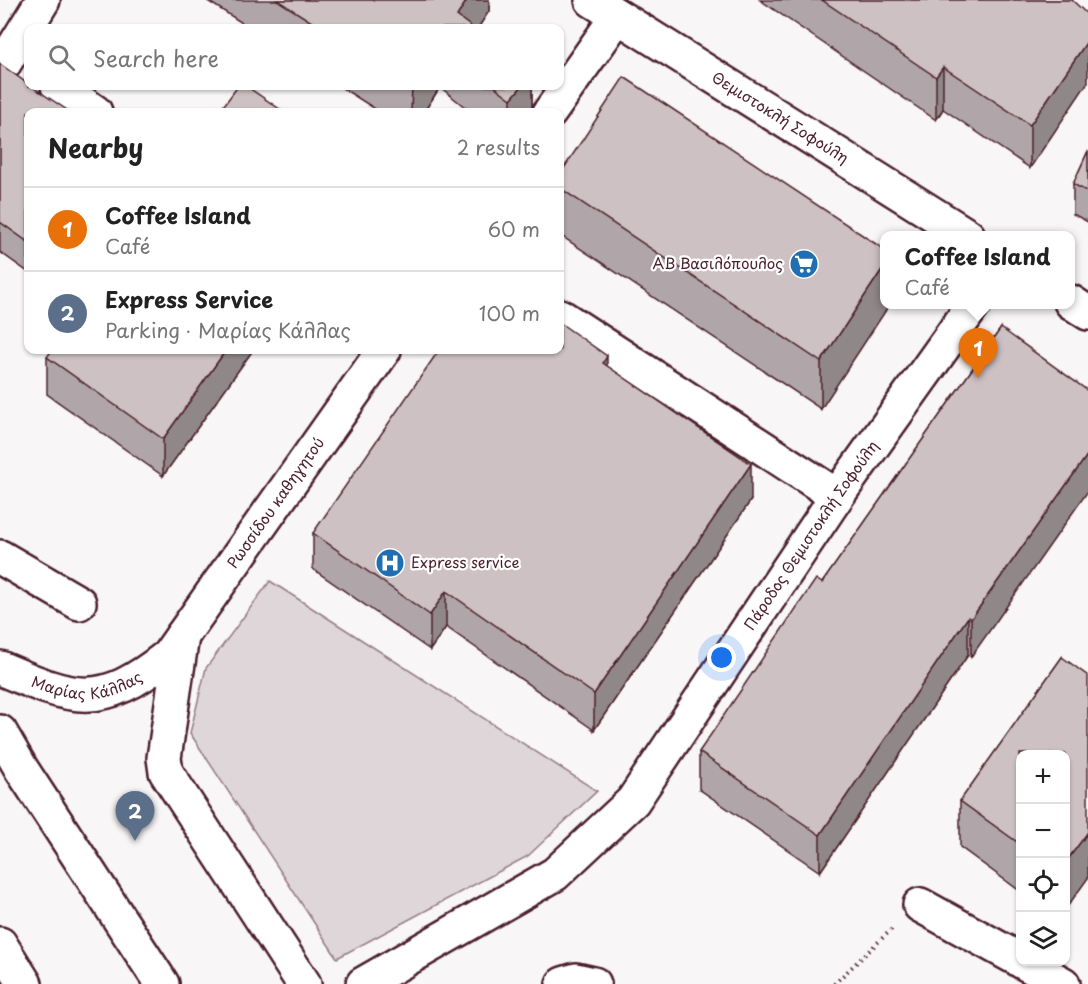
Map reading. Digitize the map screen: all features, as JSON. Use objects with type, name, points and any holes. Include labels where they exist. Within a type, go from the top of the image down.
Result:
[{"type":"street","points":[[31,24],[43,0]]},
{"type":"street","points":[[564,88],[613,6]]},
{"type":"street","name":"Θεμιστοκλή Σοφούλη","points":[[613,6],[960,231]]},
{"type":"street","points":[[13,62],[24,39]]},
{"type":"street","points":[[64,90],[89,108]]},
{"type":"street","points":[[552,108],[563,90]]},
{"type":"street","points":[[1075,305],[1088,313]]},
{"type":"street","name":"Πάροδος Θεμιστοκλή Σοφούλη","points":[[371,982],[555,874],[633,801],[837,496],[970,309]]},
{"type":"street","points":[[564,319],[837,496]]},
{"type":"street","name":"Ρωσσίδου καθηγητού","points":[[175,646],[381,354]]},
{"type":"street","points":[[0,557],[79,603]]},
{"type":"street","points":[[175,646],[164,758],[166,772],[304,984]]},
{"type":"street","name":"Μαρίας Κάλλας","points":[[0,668],[49,688],[88,696],[120,689],[141,677],[175,646]]},
{"type":"street","points":[[0,732],[22,770],[162,984]]},
{"type":"street","points":[[920,905],[1016,958]]},
{"type":"street","points":[[0,944],[25,984]]},
{"type":"street","points":[[1031,966],[1063,984]]},
{"type":"street","points":[[563,984],[576,980],[594,984]]},
{"type":"path","points":[[834,984],[870,948],[920,905]]},
{"type":"shaded area","points":[[270,581],[597,791],[528,856],[337,958],[190,733],[206,668]]},
{"type":"building","points":[[277,0],[467,0],[457,16],[468,24],[315,24]]},
{"type":"building","points":[[822,0],[1072,0],[1088,15],[1088,40],[1030,125],[943,67],[936,77]]},
{"type":"building","points":[[0,64],[24,81],[24,90],[37,90],[64,108],[24,108],[24,239],[0,222]]},
{"type":"building","points":[[624,77],[880,247],[880,273],[821,362],[564,191],[564,168]]},
{"type":"building","points":[[235,90],[252,90],[278,108],[222,108]]},
{"type":"building","points":[[499,90],[519,90],[511,99]]},
{"type":"building","points":[[1088,151],[1088,192],[1073,184]]},
{"type":"building","points":[[564,326],[607,356],[603,363],[751,464],[594,694],[446,591],[430,615],[313,533],[436,354],[564,354]]},
{"type":"building","points":[[1001,328],[1088,391],[1088,454],[971,619],[968,617],[820,835],[699,752],[816,579],[822,583]]},
{"type":"building","points":[[49,354],[223,354],[163,439],[47,357]]},
{"type":"building","points":[[1062,657],[1088,676],[1088,832],[1070,856],[1070,750],[1016,750],[1016,841],[960,801]]},
{"type":"place","name":"ΑΒ Βασιλόπουλος","points":[[804,264]]},
{"type":"place","name":"Coffee Island","points":[[978,378]]},
{"type":"place","name":"Express service","points":[[390,563]]},
{"type":"place","name":"Express Service","points":[[135,841]]}]
